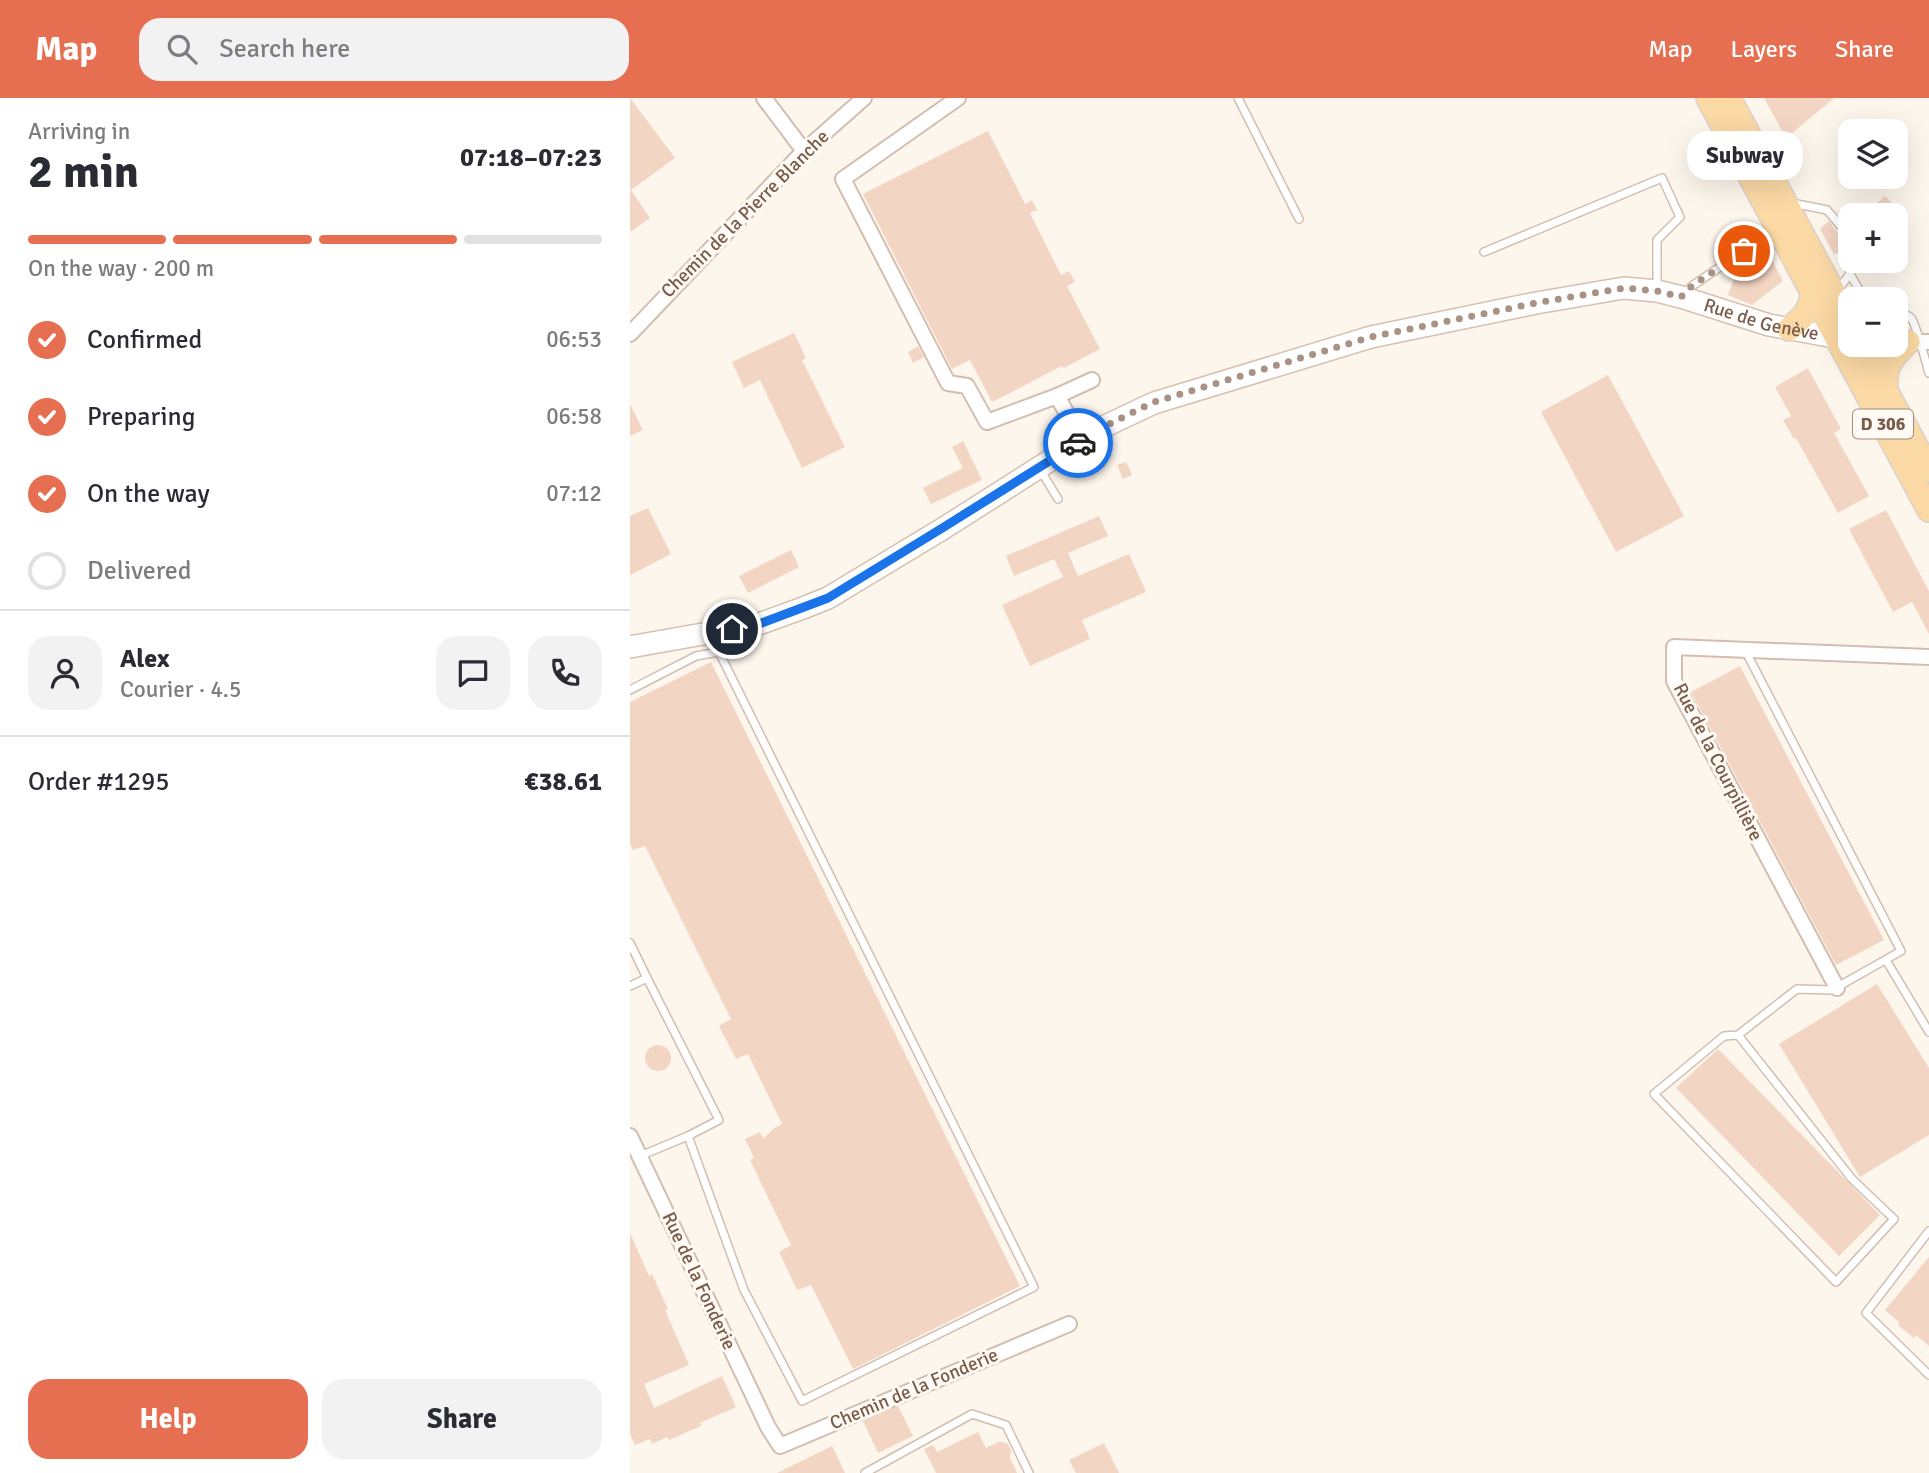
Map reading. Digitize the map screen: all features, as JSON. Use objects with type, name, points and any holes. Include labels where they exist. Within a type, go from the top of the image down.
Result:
[{"type":"main road","name":"D 306","points":[[1708,98],[1739,156],[1838,317]]},
{"type":"main road","name":"D 306","points":[[1729,98],[1784,201],[1823,293]]},
{"type":"main road","points":[[1739,156],[1782,218],[1838,317]]},
{"type":"main road","points":[[1789,329],[1802,319],[1811,304],[1823,293]]},
{"type":"main road","points":[[1886,390],[1885,377],[1889,362],[1913,342]]},
{"type":"main road","name":"D 306","points":[[1859,357],[1929,510]]},
{"type":"main road","points":[[1859,357],[1929,484]]},
{"type":"main road","name":"D 306","points":[[1868,357],[1929,470]]},
{"type":"street","points":[[764,98],[804,151]]},
{"type":"street","name":"Chemin de la Pierre Blanche","points":[[630,334],[804,151],[864,98]]},
{"type":"street","points":[[958,98],[843,180],[948,383],[967,386],[987,422],[1058,396],[1092,380]]},
{"type":"street","name":"Rue de Genève","points":[[630,647],[759,624],[828,598],[1101,428],[1154,402],[1371,337],[1624,288],[1657,291],[1681,297],[1769,325],[1838,332]]},
{"type":"street","points":[[1058,396],[1082,440]]},
{"type":"street","name":"Rue de la Courpillière","points":[[1837,988],[1674,681],[1674,647],[1929,657]]},
{"type":"street","name":"Rue de la Fonderie","points":[[630,1136],[768,1427]]},
{"type":"street","name":"Chemin de la Fonderie","points":[[768,1427],[780,1446],[1069,1324]]},
{"type":"lane","points":[[1238,98],[1299,219]]},
{"type":"lane","points":[[1484,252],[1662,178],[1680,217],[1657,240],[1657,291]]},
{"type":"lane","points":[[1784,201],[1827,210],[1845,231],[1850,274],[1858,287]]},
{"type":"lane","points":[[1681,297],[1692,286],[1761,239]]},
{"type":"lane","points":[[1823,293],[1850,274]]},
{"type":"lane","points":[[1908,317],[1917,325],[1913,342],[1929,373]]},
{"type":"lane","points":[[1039,467],[1059,499]]},
{"type":"lane","points":[[1738,1035],[1852,1179],[1894,1219],[1836,1282],[1654,1094],[1724,1036],[1738,1035],[1797,989],[1832,990],[1901,951],[1745,650]]},
{"type":"lane","points":[[630,690],[696,656],[719,652],[1034,1287],[802,1401],[744,1290],[688,1136]]},
{"type":"lane","points":[[630,943],[719,1120],[640,1156]]},
{"type":"lane","points":[[1886,960],[1929,1032]]},
{"type":"lane","points":[[630,986],[648,978]]},
{"type":"lane","points":[[1929,1231],[1866,1313],[1929,1375]]},
{"type":"lane","points":[[865,1473],[972,1414],[1006,1425],[1029,1473]]},
{"type":"building","points":[[630,98],[675,158],[631,190],[650,218],[630,232]]},
{"type":"building","points":[[1764,98],[1834,98],[1786,138]]},
{"type":"building","points":[[988,131],[1025,204],[1032,200],[1037,210],[1030,213],[1061,275],[1069,271],[1075,282],[1067,286],[1100,349],[992,402],[970,360],[952,369],[863,194]]},
{"type":"building","points":[[1885,196],[1892,203],[1877,203]]},
{"type":"building","points":[[1829,221],[1838,233],[1838,253],[1834,254],[1820,229]]},
{"type":"building","points":[[1770,256],[1783,281],[1752,305],[1728,295],[1735,276],[1731,268]]},
{"type":"building","points":[[794,333],[806,358],[802,360],[845,447],[802,468],[760,380],[744,388],[732,362]]},
{"type":"building","points":[[918,346],[924,357],[913,363],[908,352]]},
{"type":"building","points":[[1808,368],[1841,429],[1834,433],[1869,496],[1838,513],[1783,420],[1791,416],[1775,387]]},
{"type":"building","points":[[1608,375],[1684,516],[1616,552],[1541,412]]},
{"type":"building","points":[[630,404],[643,430],[630,436]]},
{"type":"building","points":[[963,441],[982,480],[931,504],[923,488],[963,468],[952,447]]},
{"type":"building","points":[[1126,462],[1132,475],[1123,479],[1117,465]]},
{"type":"building","points":[[648,508],[671,554],[630,575],[630,516]]},
{"type":"building","points":[[1886,510],[1929,591],[1929,634],[1912,602],[1893,612],[1849,529]]},
{"type":"building","points":[[1099,516],[1108,536],[1068,553],[1078,576],[1129,554],[1146,592],[1082,620],[1090,639],[1030,666],[1002,605],[1063,577],[1054,559],[1014,576],[1006,556]]},
{"type":"building","points":[[791,550],[799,567],[748,593],[739,576]]},
{"type":"building","points":[[711,662],[1020,1286],[853,1369],[811,1285],[797,1290],[779,1252],[791,1245],[750,1160],[754,1158],[745,1139],[760,1132],[763,1139],[782,1124],[748,1054],[736,1059],[719,1026],[731,1019],[645,846],[633,850],[630,844],[630,702]]},
{"type":"building","points":[[1740,666],[1884,940],[1836,965],[1691,692]]},
{"type":"building","points":[[1877,984],[1929,1068],[1929,1135],[1860,1177],[1779,1044]]},
{"type":"building","points":[[658,1045],[667,1049],[671,1058],[667,1067],[658,1071],[649,1067],[645,1058],[649,1049]]},
{"type":"building","points":[[1718,1049],[1880,1215],[1839,1256],[1676,1088]]},
{"type":"building","points":[[630,1233],[649,1276],[652,1274],[668,1309],[665,1310],[689,1365],[644,1384],[654,1408],[722,1376],[736,1407],[700,1423],[701,1426],[669,1440],[667,1437],[652,1444],[650,1439],[635,1445],[630,1434]]},
{"type":"building","points":[[1929,1257],[1929,1346],[1898,1325],[1900,1323],[1885,1310]]},
{"type":"building","points":[[898,1406],[913,1436],[878,1453],[863,1421]]},
{"type":"building","points":[[978,1432],[986,1448],[1000,1441],[1008,1444],[1011,1450],[1010,1458],[1017,1473],[936,1473],[924,1449],[933,1445],[937,1452]]},
{"type":"building","points":[[1104,1443],[1119,1473],[1076,1473],[1069,1460]]},
{"type":"building","points":[[832,1446],[845,1473],[777,1473]]},
{"type":"way so far","points":[[1078,443],[1101,428],[1154,402],[1371,337],[1624,288],[1657,291],[1681,297],[1692,286],[1744,251]]},
{"type":"place","name":"Subway","points":[[1744,251]]},
{"type":"route","points":[[732,629],[759,624],[828,598],[1078,443]]}]
